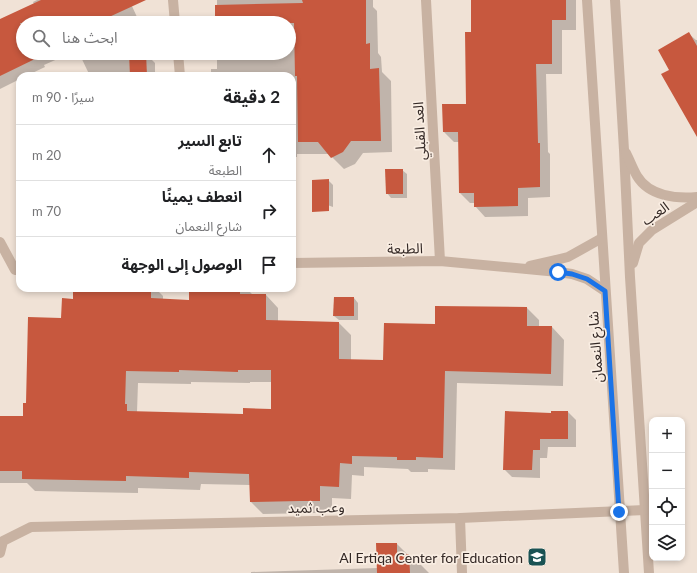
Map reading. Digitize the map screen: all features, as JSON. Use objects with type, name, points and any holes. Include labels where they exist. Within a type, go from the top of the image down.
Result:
[{"type":"street","points":[[174,0],[175,16]]},
{"type":"street","name":"العد القبلي","points":[[426,0],[440,261]]},
{"type":"street","name":"شارع النعمان","points":[[587,0],[624,573]]},
{"type":"street","points":[[615,0],[630,277],[649,573]]},
{"type":"street","points":[[179,60],[180,72]]},
{"type":"street","name":"العب","points":[[624,150],[638,177],[647,187],[659,193],[672,196],[685,198],[697,196]]},
{"type":"street","name":"العب","points":[[630,277],[639,243],[652,230],[697,202]]},
{"type":"street","name":"الطبعة","points":[[519,269],[568,256],[602,238]]},
{"type":"street","points":[[0,242],[16,270]]},
{"type":"street","name":"الطبعة","points":[[296,263],[440,261],[572,274],[587,279],[605,291]]},
{"type":"street","name":"وعب ثميد","points":[[0,553],[3,541],[31,527],[460,518],[645,510]]},
{"type":"street","points":[[460,518],[462,573]]},
{"type":"building","points":[[41,0],[146,0],[111,16],[16,16],[16,60],[33,60],[0,76],[0,19]]},
{"type":"building","points":[[302,0],[366,0],[366,44],[370,43],[370,69],[379,68],[381,141],[351,141],[343,152],[331,158],[318,142],[298,142],[297,76],[295,72],[295,60],[296,60],[296,16],[215,16],[215,5],[303,3]]},
{"type":"building","points":[[471,0],[566,0],[566,20],[552,20],[552,64],[536,64],[538,143],[540,143],[540,187],[518,188],[518,206],[474,207],[474,193],[459,193],[458,132],[443,132],[442,104],[466,104],[465,32],[471,32]]},
{"type":"building","points":[[689,32],[697,46],[697,137],[661,74],[669,70],[658,50]]},
{"type":"building","points":[[129,60],[146,60],[147,72],[130,72]]},
{"type":"building","points":[[385,169],[403,169],[403,194],[386,194]]},
{"type":"building","points":[[329,179],[329,211],[312,212],[312,180]]},
{"type":"building","points":[[73,292],[151,292],[151,298],[189,300],[189,292],[240,292],[240,294],[266,294],[266,320],[339,322],[339,359],[383,360],[384,323],[435,324],[435,306],[527,307],[527,326],[552,326],[551,374],[445,371],[443,458],[416,457],[416,460],[397,460],[397,457],[352,456],[352,464],[340,463],[339,487],[320,486],[320,501],[250,502],[249,474],[189,472],[189,478],[126,476],[126,481],[22,479],[22,471],[0,471],[0,416],[23,416],[23,403],[26,403],[28,317],[61,318],[62,298],[73,299]],"holes":[[[179,370],[238,372],[238,370],[271,370],[271,409],[243,408],[243,414],[127,411],[127,404],[125,404],[126,371],[179,372]]]},
{"type":"building","points":[[334,297],[354,297],[354,316],[333,316]]},
{"type":"building","points":[[505,411],[551,413],[551,411],[568,411],[568,439],[540,439],[540,450],[533,450],[532,470],[503,470]]},
{"type":"building","points":[[376,543],[397,543],[397,555],[409,554],[410,573],[377,573]]},
{"type":"place","name":"Al Ertiqa Center for Education","points":[[537,557]]},
{"type":"route","points":[[558,272],[572,274],[587,279],[605,291],[619,512]]}]
